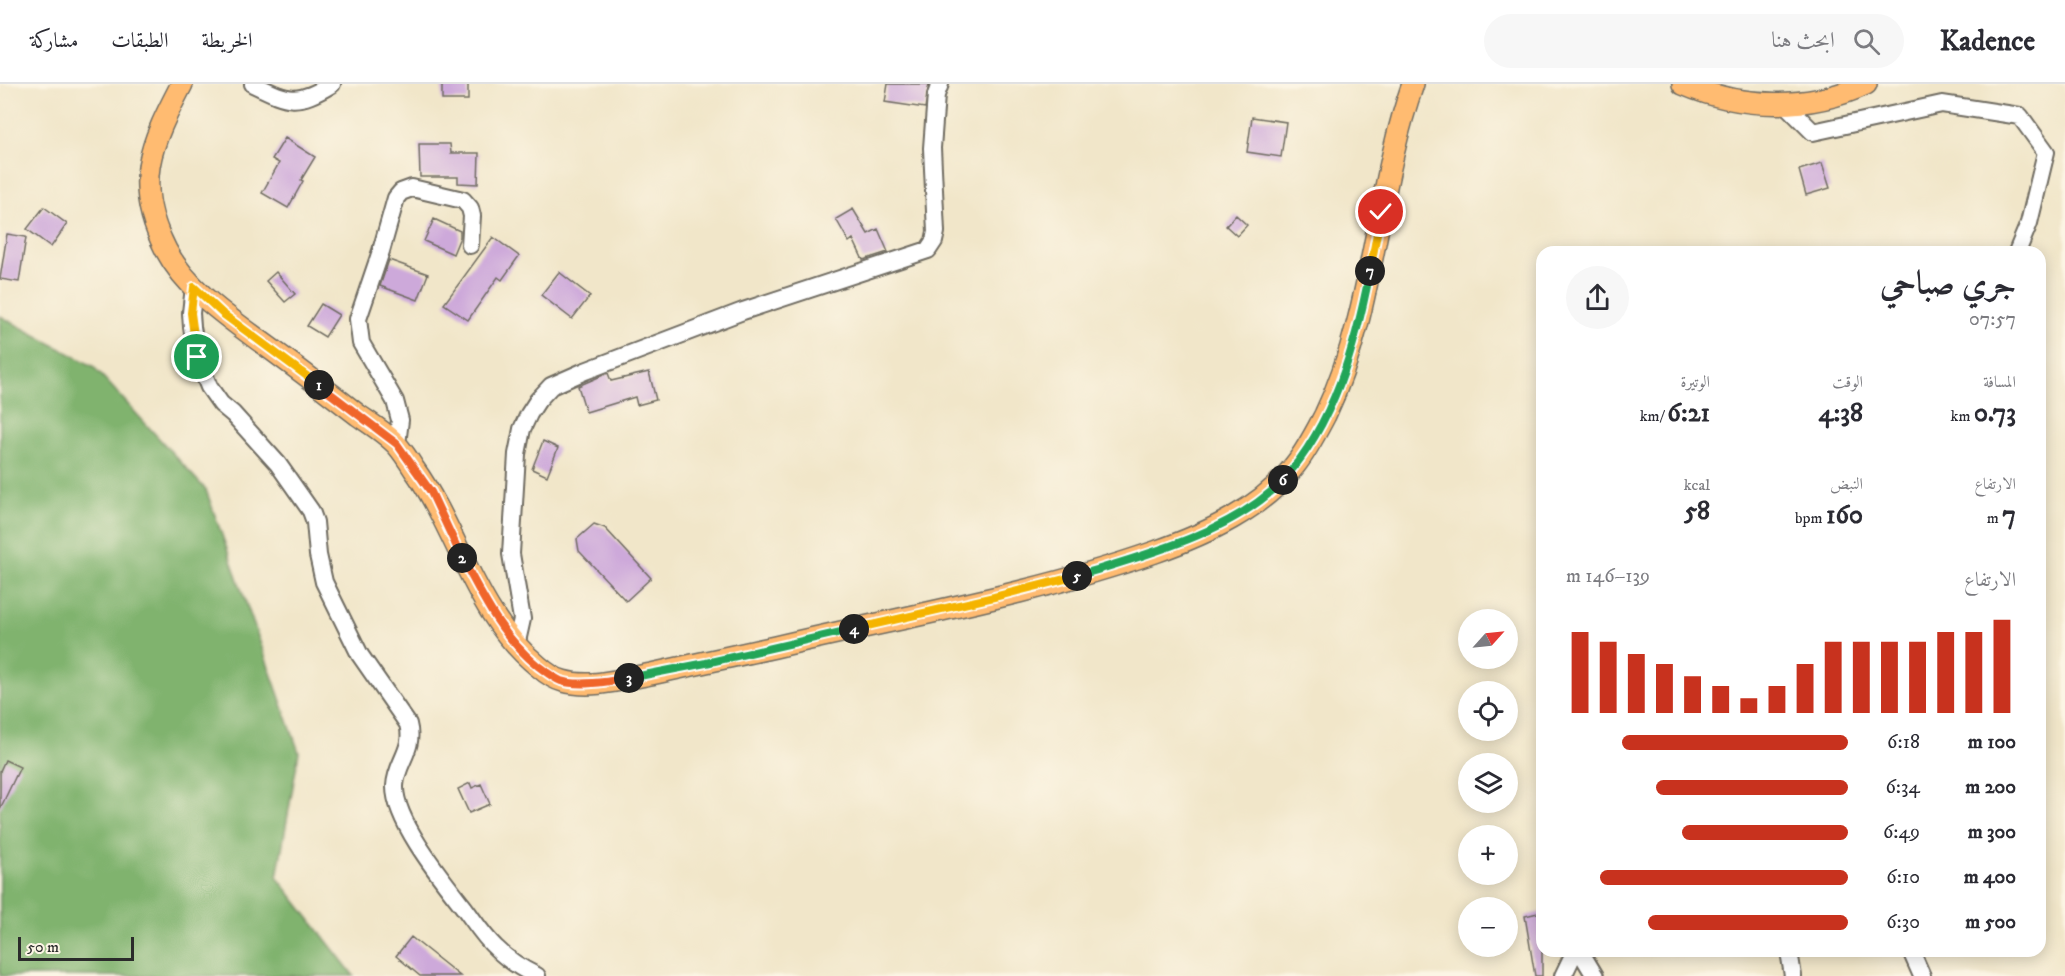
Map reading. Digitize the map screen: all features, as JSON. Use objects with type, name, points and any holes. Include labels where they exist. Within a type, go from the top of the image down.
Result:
[{"type":"main road","points":[[182,84],[157,132],[147,175],[148,200],[154,224],[168,255],[194,287],[223,314],[397,444],[431,492],[487,608],[516,646],[545,671],[561,681],[586,683],[612,681],[706,663],[1074,577],[1158,551],[1210,529],[1258,502],[1295,466],[1314,437],[1337,390],[1355,338],[1383,201],[1406,104],[1413,84]]},
{"type":"main road","points":[[1683,84],[1735,100],[1785,104],[1817,102],[1866,84]]},
{"type":"street","points":[[253,84],[284,99],[297,99],[316,94],[332,84]]},
{"type":"street","points":[[516,646],[522,620],[511,554],[514,477],[522,429],[538,400],[552,386],[585,371],[743,311],[928,250],[934,242],[936,232],[932,148],[936,95],[940,84]]},
{"type":"street","points":[[1785,104],[1813,132],[1942,104],[2020,116],[2046,152],[2029,223],[2019,246]]},
{"type":"street","points":[[397,444],[400,420],[395,401],[361,343],[358,319],[396,198],[401,192],[412,188],[463,200],[470,208],[472,216],[470,244]]},
{"type":"street","points":[[194,287],[191,313],[194,339],[201,370],[209,387],[221,404],[233,414],[278,464],[311,511],[315,522],[324,582],[360,655],[408,724],[411,734],[410,746],[395,786],[400,808],[408,826],[442,879],[483,935],[510,960],[537,976]]},
{"type":"street","points":[[1563,976],[1574,957]]},
{"type":"street","points":[[1582,957],[1595,976]]},
{"type":"street","points":[[1790,957],[1793,976]]},
{"type":"street","points":[[1914,957],[1922,976]]},
{"type":"green space","points":[[0,316],[93,366],[206,490],[299,752],[277,877],[354,976],[0,976]]},
{"type":"building","points":[[442,84],[468,84],[468,100],[442,100]]},
{"type":"building","points":[[888,84],[929,84],[925,108],[885,102]]},
{"type":"building","points":[[1252,117],[1286,122],[1281,157],[1247,152]]},
{"type":"building","points":[[285,138],[315,157],[288,208],[262,193],[279,163],[272,159]]},
{"type":"building","points":[[419,144],[450,144],[451,153],[479,153],[478,184],[458,183],[458,177],[420,177]]},
{"type":"building","points":[[1822,163],[1830,188],[1806,195],[1799,170]]},
{"type":"building","points":[[44,207],[67,224],[51,247],[27,229]]},
{"type":"building","points":[[853,209],[868,234],[878,229],[888,252],[863,260],[853,239],[849,242],[836,219]]},
{"type":"building","points":[[1236,215],[1247,225],[1237,236],[1226,226]]},
{"type":"building","points":[[434,219],[460,231],[453,254],[424,241]]},
{"type":"building","points":[[7,234],[26,237],[19,282],[0,279]]},
{"type":"building","points":[[493,237],[519,256],[502,280],[498,277],[468,320],[444,304]]},
{"type":"building","points":[[389,260],[428,274],[418,300],[380,286]]},
{"type":"building","points":[[276,272],[295,294],[285,302],[266,281]]},
{"type":"building","points":[[559,272],[590,296],[572,319],[541,295]]},
{"type":"building","points":[[321,304],[339,315],[325,337],[307,326]]},
{"type":"building","points":[[649,372],[656,400],[637,405],[635,397],[586,412],[578,386],[608,373],[611,381]]},
{"type":"building","points":[[543,441],[558,448],[547,476],[532,469]]},
{"type":"building","points":[[594,524],[605,528],[651,578],[626,601],[579,551],[577,539]]},
{"type":"building","points":[[5,760],[20,767],[0,809],[0,771]]},
{"type":"building","points":[[470,783],[472,788],[481,784],[490,804],[469,813],[458,789]]},
{"type":"building","points":[[1536,913],[1536,957],[1542,957],[1542,976],[1535,976],[1525,916]]},
{"type":"building","points":[[411,937],[460,976],[420,976],[396,956]]},
{"type":"route","points":[[197,357],[191,313],[194,287],[223,314],[397,444],[431,492],[487,608],[525,655],[561,681],[586,683],[612,681],[706,663],[1074,577],[1158,551],[1210,529],[1258,502],[1295,466],[1314,437],[1337,390],[1355,338],[1381,212]]}]
